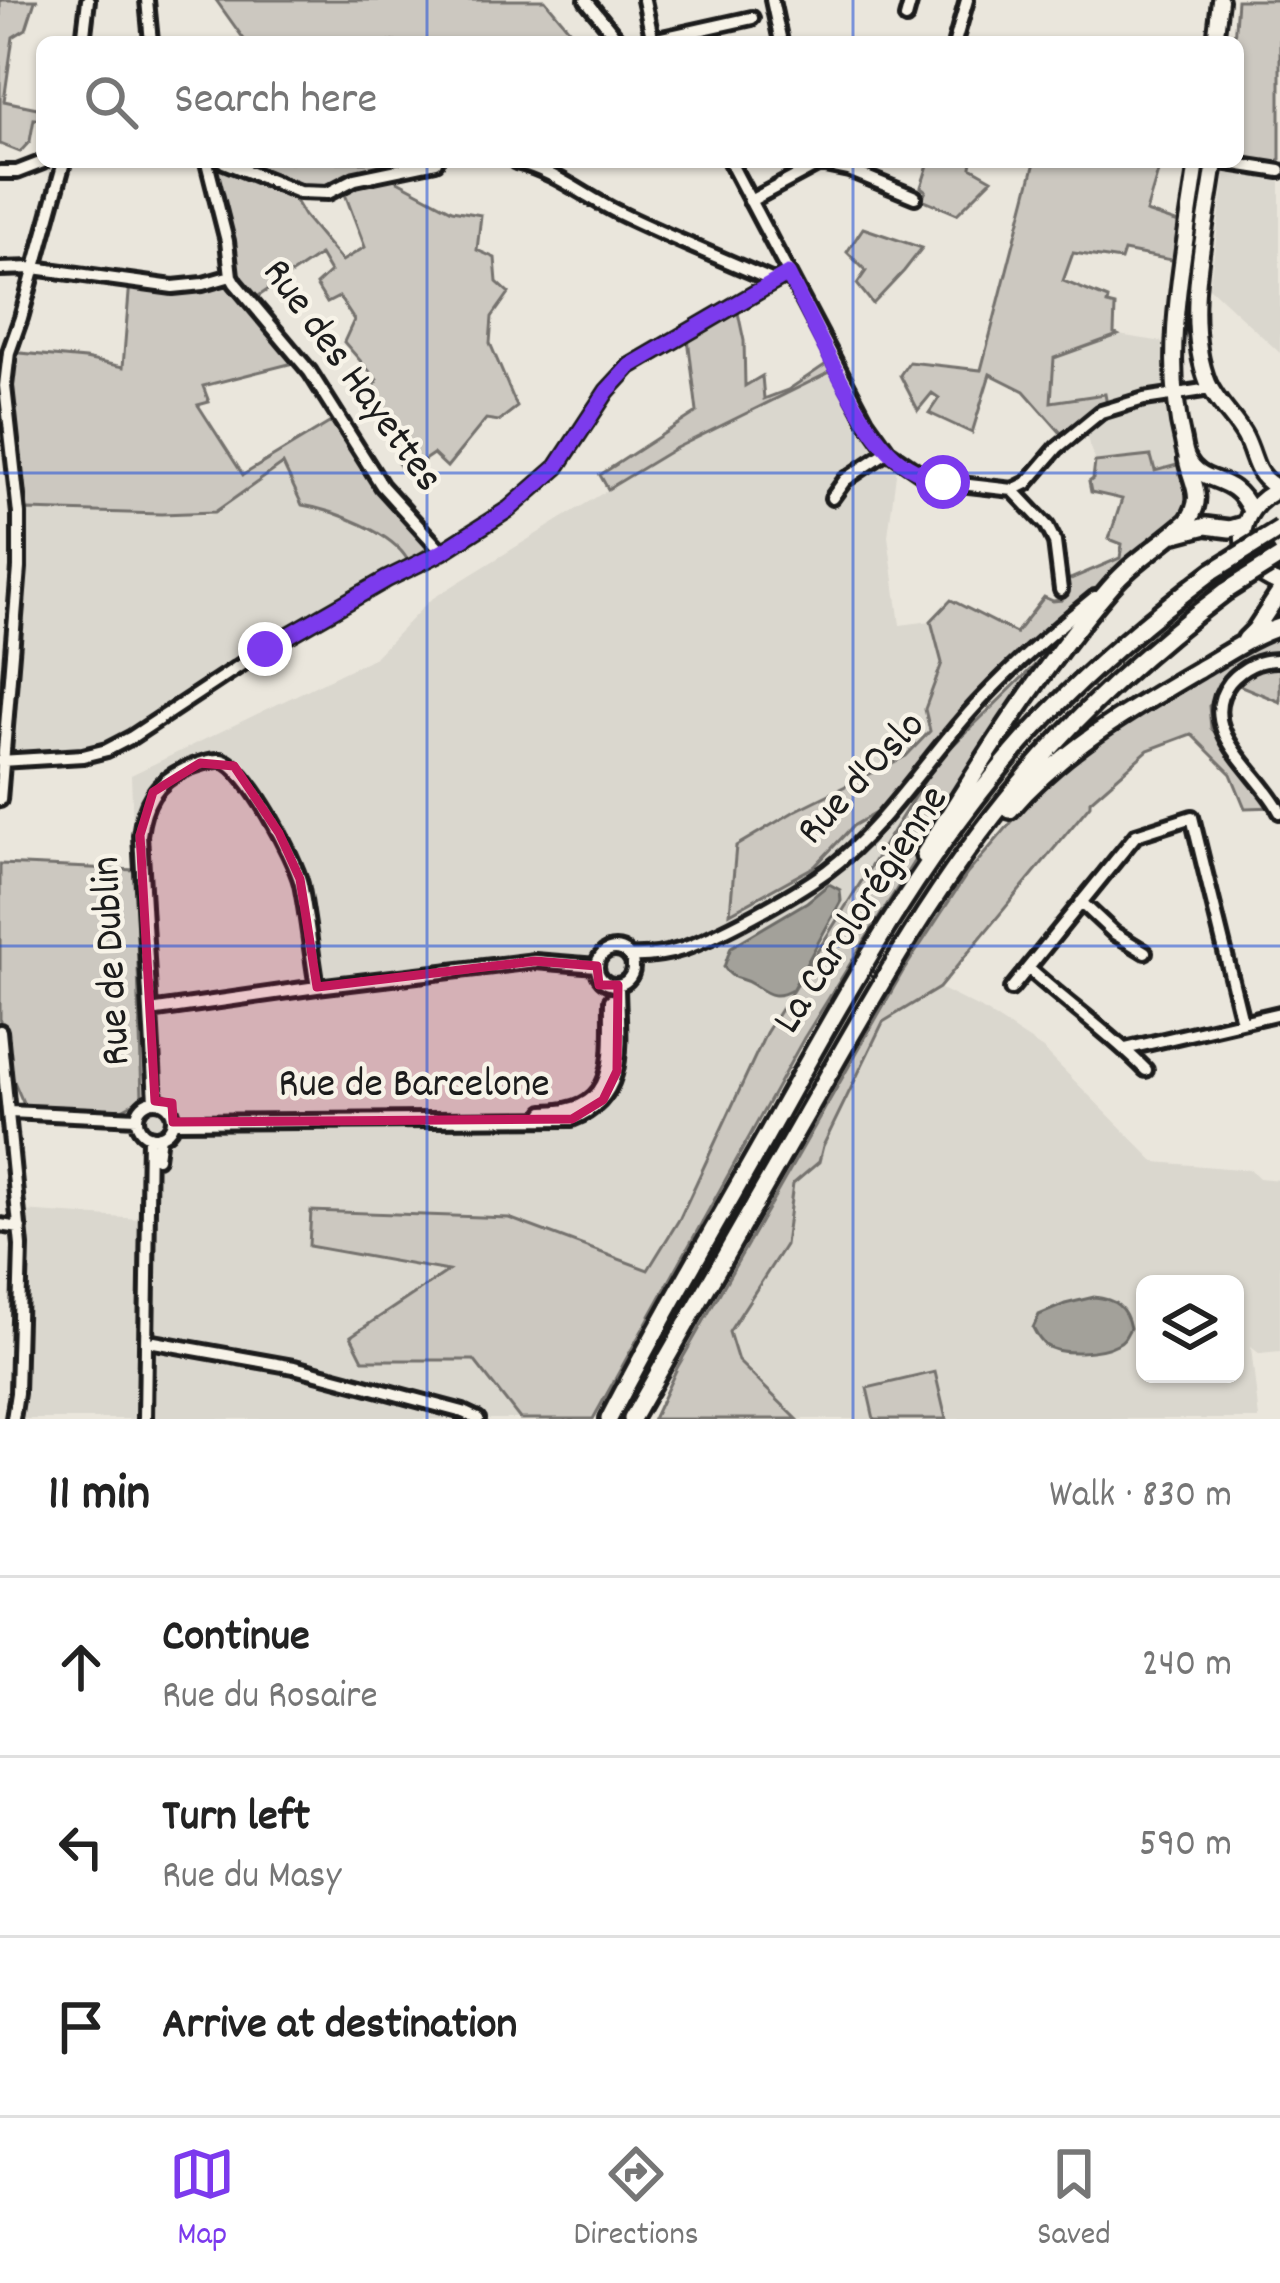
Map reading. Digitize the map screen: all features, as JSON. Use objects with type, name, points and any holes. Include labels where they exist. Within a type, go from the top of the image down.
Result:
[{"type":"highway","points":[[877,944],[884,920],[998,737],[1056,654],[1108,589],[1197,508],[1187,459]]},
{"type":"highway","points":[[1171,536],[1206,526],[1230,529],[1247,518]]},
{"type":"highway","name":"La Carolorégienne","points":[[609,1419],[877,944],[953,830],[996,774],[1100,662],[1154,615],[1280,529]]},
{"type":"highway","name":"La Carolorégienne","points":[[636,1419],[647,1392],[890,968],[1017,785],[1115,680],[1226,591],[1280,557]]},
{"type":"highway","points":[[1235,649],[1256,630],[1280,588]]},
{"type":"highway","points":[[977,839],[992,831],[1075,748],[1141,704],[1280,627]]},
{"type":"highway","points":[[597,1419],[626,1368],[642,1355]]},
{"type":"main road","points":[[1219,36],[1222,0]]},
{"type":"main road","points":[[1197,168],[1180,282],[1174,396],[1187,459],[1198,471],[1239,490],[1247,518],[1243,543],[1251,564],[1280,588]]},
{"type":"main road","points":[[1218,168],[1195,312],[1196,340],[1210,388],[1236,423],[1260,475],[1280,489]]},
{"type":"main road","points":[[1247,518],[1267,494],[1280,489]]},
{"type":"street","points":[[84,36],[88,0]]},
{"type":"street","points":[[147,0],[150,36]]},
{"type":"street","points":[[586,0],[615,36]]},
{"type":"street","points":[[644,0],[652,36]]},
{"type":"street","points":[[906,18],[911,0]]},
{"type":"street","points":[[957,36],[966,0]]},
{"type":"street","points":[[774,6],[780,36]]},
{"type":"street","points":[[675,36],[752,18]]},
{"type":"street","points":[[0,172],[36,165]]},
{"type":"street","points":[[1244,166],[1280,171]]},
{"type":"street","points":[[0,800],[19,568],[19,514],[5,386],[9,352],[62,168]]},
{"type":"street","name":"Rue des Hayettes","points":[[209,168],[231,276],[310,372],[382,485],[442,552]]},
{"type":"street","points":[[239,168],[299,193],[328,194],[355,179],[407,168]]},
{"type":"street","points":[[533,168],[630,218],[772,281]]},
{"type":"street","points":[[733,168],[866,420],[888,451],[910,468],[943,482],[1013,490],[1027,483],[1057,448],[1101,412],[1210,388]]},
{"type":"street","points":[[738,178],[740,168]]},
{"type":"street","points":[[750,201],[813,168]]},
{"type":"street","points":[[854,168],[915,197]]},
{"type":"street","points":[[0,268],[34,268],[173,287],[231,276]]},
{"type":"street","points":[[2,761],[83,756],[118,745],[265,649],[442,552],[509,509],[543,480],[630,366],[788,274]]},
{"type":"street","points":[[832,498],[844,480],[888,451]]},
{"type":"street","points":[[1013,490],[1047,526],[1055,542],[1060,590]]},
{"type":"street","name":"Rue d'Oslo","points":[[629,956],[684,951],[830,869],[885,813],[979,702],[1108,589]]},
{"type":"street","points":[[1280,660],[1267,659],[1237,674],[1225,689],[1220,709],[1226,739],[1280,812]]},
{"type":"street","name":"Rue de Dublin","points":[[154,1101],[140,835],[143,811],[153,792],[172,774],[222,760],[235,766],[279,833],[300,879],[316,987]]},
{"type":"street","points":[[1011,989],[1136,835],[1192,817],[1242,1021]]},
{"type":"street","points":[[1081,902],[1128,944],[1145,952]]},
{"type":"street","points":[[612,950],[629,956],[632,974],[624,983],[615,985],[601,978],[597,966],[602,955],[612,950]]},
{"type":"street","points":[[150,1011],[535,962],[597,966]]},
{"type":"street","points":[[1028,968],[1147,1070]]},
{"type":"street","name":"Rue de Barcelone","points":[[172,1116],[571,1110],[585,1106],[606,1082],[610,1069],[615,985]]},
{"type":"street","points":[[1125,1049],[1280,1012]]},
{"type":"street","points":[[0,1031],[20,1228],[13,1419]]},
{"type":"street","points":[[154,1101],[164,1104],[172,1116],[169,1131],[154,1136],[140,1129],[137,1118],[144,1104],[154,1101]]},
{"type":"street","points":[[10,1112],[137,1118]]},
{"type":"street","points":[[148,1419],[154,1342],[154,1136]]},
{"type":"street","points":[[148,1419],[154,1136]]},
{"type":"street","points":[[0,1226],[20,1228]]},
{"type":"street","points":[[154,1342],[317,1372],[478,1419]]},
{"type":"highlighted area","points":[[200,763],[234,766],[279,833],[300,879],[317,987],[535,961],[597,966],[599,985],[618,985],[617,1071],[603,1100],[572,1119],[173,1122],[172,1103],[155,1101],[140,835],[153,792]]},
{"type":"shaded area","points":[[0,0],[38,0],[26,29],[13,37],[4,101],[36,108],[36,119],[30,141],[20,152],[0,144]]},
{"type":"shaded area","points":[[216,0],[545,0],[569,29],[563,36],[242,36]]},
{"type":"shaded area","points":[[1237,0],[1280,0],[1280,175],[1226,169],[1244,168],[1244,36],[1234,36]]},
{"type":"shaded area","points":[[208,168],[415,168],[352,184],[390,177],[452,210],[481,215],[477,250],[495,258],[497,282],[509,293],[492,317],[490,343],[517,407],[499,421],[486,419],[447,467],[433,454],[405,473],[396,460],[406,448],[396,431],[385,428],[371,395],[377,380],[344,342],[354,320],[339,297],[327,303],[316,285],[330,272],[320,255],[254,299],[301,361],[203,386],[209,402],[198,405],[243,475],[339,417],[387,491],[434,544],[408,561],[376,532],[302,505],[283,464],[215,512],[28,510],[19,514],[5,386],[9,352],[123,367],[130,281],[230,276]],"holes":[[[342,186],[365,247],[342,261],[304,216],[288,189],[299,192]]]},
{"type":"shaded area","points":[[927,168],[973,168],[992,179],[957,214],[922,199],[926,191],[921,187]]},
{"type":"shaded area","points":[[1033,168],[1159,168],[1146,212],[1185,225],[1177,261],[1124,251],[1121,260],[1073,253],[1063,281],[1108,299],[1107,304],[1115,306],[1114,333],[1118,335],[1054,358],[1051,402],[1105,394],[1107,405],[1061,433],[1024,391],[990,374],[972,433],[929,413],[939,398],[932,393],[918,410],[900,375],[909,362],[981,370]]},
{"type":"shaded area","points":[[1226,169],[1280,174],[1280,353],[1209,287]]},
{"type":"shaded area","points":[[863,228],[922,248],[873,304],[857,284],[866,271],[847,252]]},
{"type":"shaded area","points":[[737,308],[745,386],[762,376],[764,399],[788,390],[832,360],[832,371],[674,449],[608,489],[600,475],[697,412],[688,338]]},
{"type":"shaded area","points":[[1118,335],[1170,343],[1184,463],[1154,472],[1150,456],[1095,462],[1084,429],[1136,411],[1139,402],[1107,410],[1051,402],[1054,357]]},
{"type":"shaded area","points":[[832,371],[897,466],[888,536],[900,625],[931,621],[942,663],[925,709],[937,761],[766,1033],[680,1218],[562,1419],[11,1419],[23,1211],[140,1219],[142,1073],[131,775],[375,657],[430,600],[674,449]]},
{"type":"shaded area","points":[[1151,456],[1155,471],[1184,463],[1191,489],[1187,515],[1062,620],[884,808],[853,826],[815,866],[730,913],[736,846],[906,756],[930,731],[925,709],[942,663],[931,621],[951,600],[1016,633],[1044,597],[1062,600],[1069,592],[1068,580],[1120,558],[1122,544],[1109,539],[1122,499],[1091,492],[1095,462]]},
{"type":"shaded area","points":[[284,464],[302,505],[330,510],[401,548],[411,567],[99,752],[3,761],[27,510],[210,515]]},
{"type":"shaded area","points":[[1280,627],[1280,702],[1232,682],[1209,706],[1211,728],[1256,776],[1277,807],[1245,808],[1231,774],[1191,734],[1148,750],[1090,801],[939,988],[883,1022],[819,1162],[793,1184],[785,1245],[729,1332],[738,1361],[797,1419],[653,1419],[677,1368],[902,973],[967,874],[1066,764],[1235,649]]},
{"type":"shaded area","points":[[1038,662],[804,1038],[593,1419],[520,1419],[474,1360],[363,1360],[351,1336],[448,1271],[309,1246],[311,1211],[509,1218],[648,1270],[680,1218],[766,1033],[937,761]]},
{"type":"shaded area","points":[[0,864],[135,870],[142,1098],[122,1109],[25,1107],[0,1026]]},
{"type":"shaded area","points":[[829,884],[840,890],[841,901],[792,990],[771,994],[728,972],[724,967],[731,947]]},
{"type":"shaded area","points":[[939,988],[1043,1049],[1155,1162],[1251,1170],[1259,1178],[1280,1180],[1280,1352],[1260,1354],[1251,1347],[1259,1419],[797,1419],[737,1361],[729,1332],[785,1245],[793,1184],[819,1162],[883,1022]]},
{"type":"shaded area","points":[[1094,1297],[1114,1302],[1126,1315],[1130,1328],[1122,1341],[1081,1352],[1060,1351],[1041,1341],[1033,1328],[1039,1315]]},
{"type":"shaded area","points":[[935,1372],[946,1419],[874,1419],[867,1388]]},
{"type":"route","points":[[265,649],[442,552],[509,509],[557,467],[607,391],[630,366],[788,274],[876,435],[898,460],[943,482]]}]
